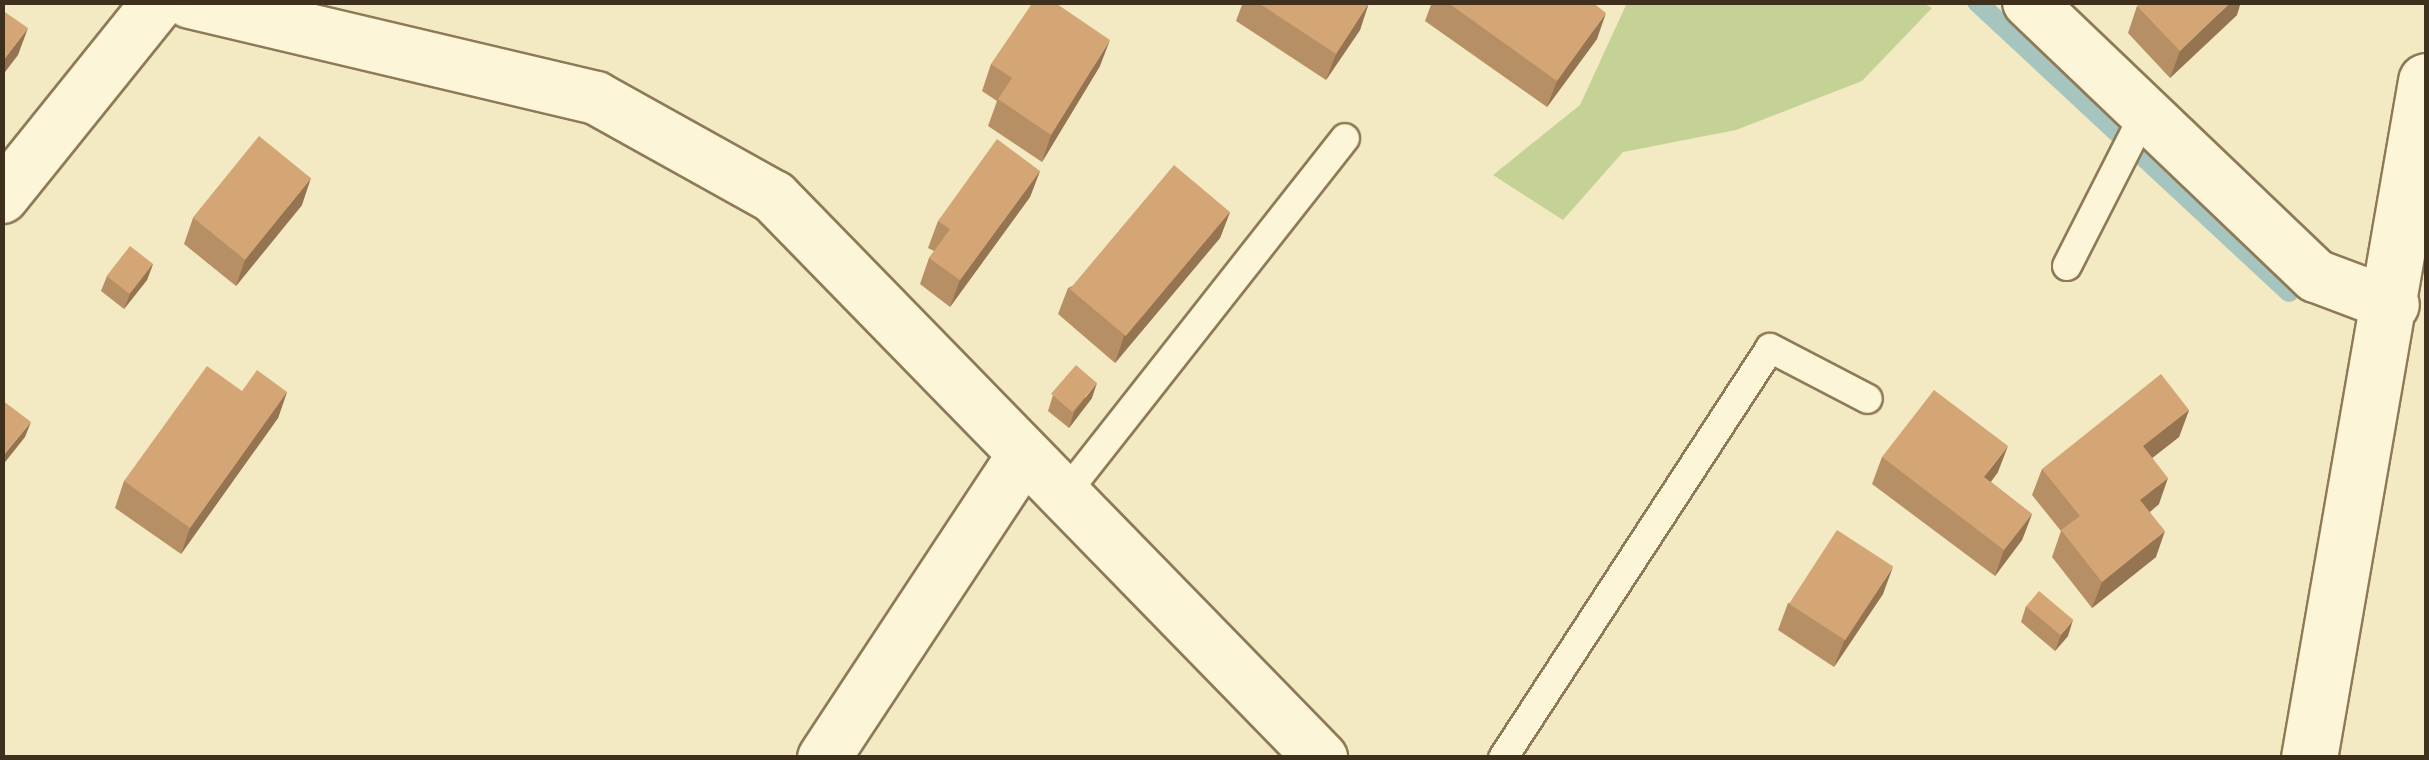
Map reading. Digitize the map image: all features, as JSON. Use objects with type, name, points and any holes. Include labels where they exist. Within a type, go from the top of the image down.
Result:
[{"type":"main road","points":[[2311,754],[2393,305],[2426,81]]},
{"type":"street","points":[[2,197],[159,2]]},
{"type":"street","points":[[190,2],[596,98],[682,140],[774,197],[1021,460],[1321,758]]},
{"type":"street","points":[[2030,2],[2142,118],[2316,276],[2393,305]]},
{"type":"street","points":[[824,758],[1021,460]]},
{"type":"lane","points":[[2066,266],[2142,118]]},
{"type":"lane","points":[[1061,499],[1345,138]]},
{"type":"lane","points":[[1504,758],[1770,348],[1868,398]]},
{"type":"green space","points":[[1921,2],[1932,8],[1862,81],[1736,130],[1623,152],[1563,220],[1493,175],[1580,105],[1627,3]]},
{"type":"building","points":[[1033,2],[1054,2],[1110,40],[1051,135],[998,99],[1012,78],[991,64]]},
{"type":"building","points":[[1257,2],[1368,2],[1369,3],[1336,54]]},
{"type":"building","points":[[1447,2],[1592,2],[1606,13],[1557,81]]},
{"type":"building","points":[[2141,2],[2231,2],[2180,51],[2137,6]]},
{"type":"building","points":[[2,10],[28,28],[2,62]]},
{"type":"building","points":[[259,136],[311,178],[245,260],[193,218]]},
{"type":"building","points":[[997,139],[1040,171],[960,280],[929,258],[950,229],[938,221]]},
{"type":"building","points":[[1174,165],[1230,212],[1126,336],[1070,289]]},
{"type":"building","points":[[130,246],[153,264],[129,294],[107,276]]},
{"type":"building","points":[[1076,365],[1097,383],[1072,412],[1051,394]]},
{"type":"building","points":[[207,366],[242,391],[257,370],[287,392],[190,528],[124,481]]},
{"type":"building","points":[[2161,374],[2189,410],[2143,446],[2168,478],[2140,500],[2165,531],[2102,582],[2061,530],[2080,516],[2042,469]]},
{"type":"building","points":[[1934,390],[2008,446],[1984,477],[2032,514],[2004,550],[1882,457]]},
{"type":"building","points":[[2,400],[31,422],[2,457]]},
{"type":"building","points":[[1837,530],[1893,566],[1845,640],[1789,604]]},
{"type":"building","points":[[2039,591],[2073,620],[2061,635],[2026,606]]},
{"type":"waterway","points":[[1977,2],[2289,292]]}]
